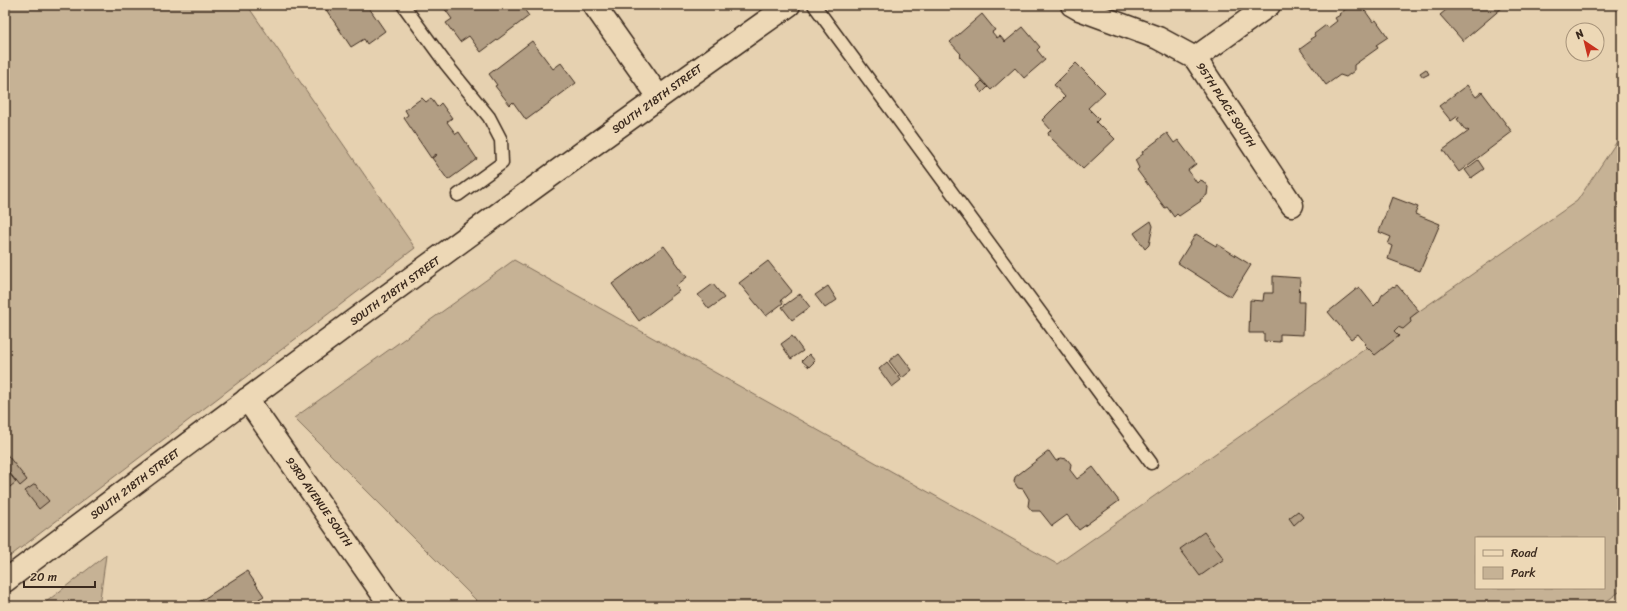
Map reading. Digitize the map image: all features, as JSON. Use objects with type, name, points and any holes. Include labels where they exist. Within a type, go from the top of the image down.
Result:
[{"type":"street","points":[[594,5],[659,97]]},
{"type":"street","name":"SOUTH 218TH STREET","points":[[5,581],[247,399],[659,97],[789,5]]},
{"type":"street","name":"95TH PLACE SOUTH","points":[[1072,5],[1079,9],[1158,38],[1195,58],[1292,204]]},
{"type":"street","points":[[1195,58],[1269,5]]},
{"type":"street","name":"93RD AVENUE SOUTH","points":[[247,399],[390,606]]},
{"type":"lane","points":[[403,5],[446,64],[489,117],[501,140],[502,163],[458,195]]},
{"type":"lane","points":[[814,5],[1151,463]]},
{"type":"green space","points":[[5,5],[247,5],[415,248],[5,560]]},
{"type":"green space","points":[[1622,134],[1622,590],[1600,606],[482,606],[294,418],[514,260],[1057,564],[1577,201]]},
{"type":"green space","points":[[106,555],[99,606],[41,606]]},
{"type":"building","points":[[323,5],[367,5],[385,31],[367,44],[364,39],[351,47]]},
{"type":"building","points":[[447,5],[521,5],[529,16],[481,52],[469,36],[460,42],[446,23],[452,19],[444,8]]},
{"type":"building","points":[[1352,5],[1361,5],[1373,22],[1376,20],[1388,37],[1376,45],[1378,48],[1354,65],[1354,71],[1346,77],[1340,75],[1326,85],[1300,49],[1311,41],[1310,39],[1315,36],[1314,34],[1326,25],[1328,28],[1337,21],[1335,18]]},
{"type":"building","points":[[1450,5],[1501,5],[1503,7],[1463,41],[1440,15],[1451,6]]},
{"type":"building","points":[[982,14],[995,30],[992,32],[997,38],[1000,36],[1005,42],[1023,27],[1040,47],[1037,50],[1045,60],[1024,78],[1015,68],[991,90],[959,56],[961,54],[950,42]]},
{"type":"building","points":[[532,41],[553,69],[561,63],[576,83],[526,120],[513,102],[510,105],[495,86],[497,85],[489,74]]},
{"type":"building","points":[[1076,63],[1105,92],[1088,108],[1099,119],[1096,122],[1115,139],[1083,169],[1049,136],[1048,133],[1051,130],[1042,120],[1065,97],[1054,85]]},
{"type":"building","points":[[1426,69],[1429,74],[1423,77],[1420,73]]},
{"type":"building","points":[[982,81],[988,87],[982,93],[977,86]]},
{"type":"building","points":[[1467,85],[1476,97],[1482,92],[1512,132],[1459,172],[1443,150],[1469,131],[1466,131],[1457,119],[1459,118],[1458,116],[1451,121],[1439,106]]},
{"type":"building","points":[[422,98],[426,102],[431,98],[437,107],[441,103],[452,118],[447,122],[456,134],[459,132],[477,159],[448,180],[432,158],[437,155],[436,154],[431,158],[404,118],[408,115],[405,110]]},
{"type":"building","points":[[1167,133],[1174,143],[1178,140],[1196,164],[1188,170],[1197,183],[1200,180],[1203,181],[1208,187],[1207,195],[1200,200],[1201,201],[1179,216],[1177,214],[1174,217],[1167,207],[1165,208],[1137,170],[1139,168],[1135,160],[1143,154],[1142,152]]},
{"type":"building","points":[[1478,160],[1484,169],[1471,178],[1465,170]]},
{"type":"building","points":[[1392,197],[1418,207],[1415,214],[1440,224],[1420,271],[1388,259],[1392,246],[1388,244],[1391,237],[1379,232]]},
{"type":"building","points":[[1151,221],[1153,226],[1149,245],[1145,249],[1134,233]]},
{"type":"building","points":[[1196,234],[1216,246],[1217,244],[1251,265],[1231,297],[1178,263]]},
{"type":"building","points":[[664,246],[687,277],[676,286],[679,291],[639,321],[612,284]]},
{"type":"building","points":[[768,261],[792,291],[781,300],[783,303],[766,316],[739,283]]},
{"type":"building","points":[[1273,276],[1300,278],[1299,302],[1304,302],[1303,335],[1280,334],[1280,342],[1264,341],[1264,333],[1249,333],[1250,300],[1263,301],[1264,293],[1273,293]]},
{"type":"building","points":[[713,284],[724,298],[709,309],[698,295]]},
{"type":"building","points":[[1397,285],[1419,311],[1410,318],[1411,322],[1403,329],[1398,327],[1394,331],[1399,336],[1375,355],[1364,344],[1365,343],[1358,334],[1351,339],[1328,312],[1359,287],[1374,306],[1382,295],[1393,286],[1394,287]]},
{"type":"building","points":[[828,286],[837,300],[825,308],[815,295]]},
{"type":"building","points":[[800,294],[810,307],[792,320],[782,307]]},
{"type":"building","points":[[792,336],[803,351],[791,359],[781,344]]},
{"type":"building","points":[[899,353],[912,370],[902,378],[889,361]]},
{"type":"building","points":[[809,354],[815,361],[809,367],[802,361]]},
{"type":"building","points":[[887,362],[901,380],[892,387],[879,369]]},
{"type":"building","points":[[1049,451],[1056,461],[1061,458],[1067,459],[1071,464],[1070,470],[1077,479],[1093,467],[1119,501],[1079,530],[1067,515],[1052,526],[1040,511],[1032,511],[1028,506],[1029,499],[1023,489],[1018,488],[1014,482],[1015,477]]},
{"type":"building","points":[[5,452],[27,480],[20,486],[5,467]]},
{"type":"building","points":[[5,468],[16,482],[5,491]]},
{"type":"building","points":[[35,484],[49,501],[39,509],[25,491]]},
{"type":"building","points":[[1298,511],[1303,517],[1294,525],[1289,518]]},
{"type":"building","points":[[1204,532],[1224,559],[1200,576],[1180,549]]},
{"type":"building","points":[[247,571],[264,596],[259,599],[264,606],[202,606],[199,602]]}]
